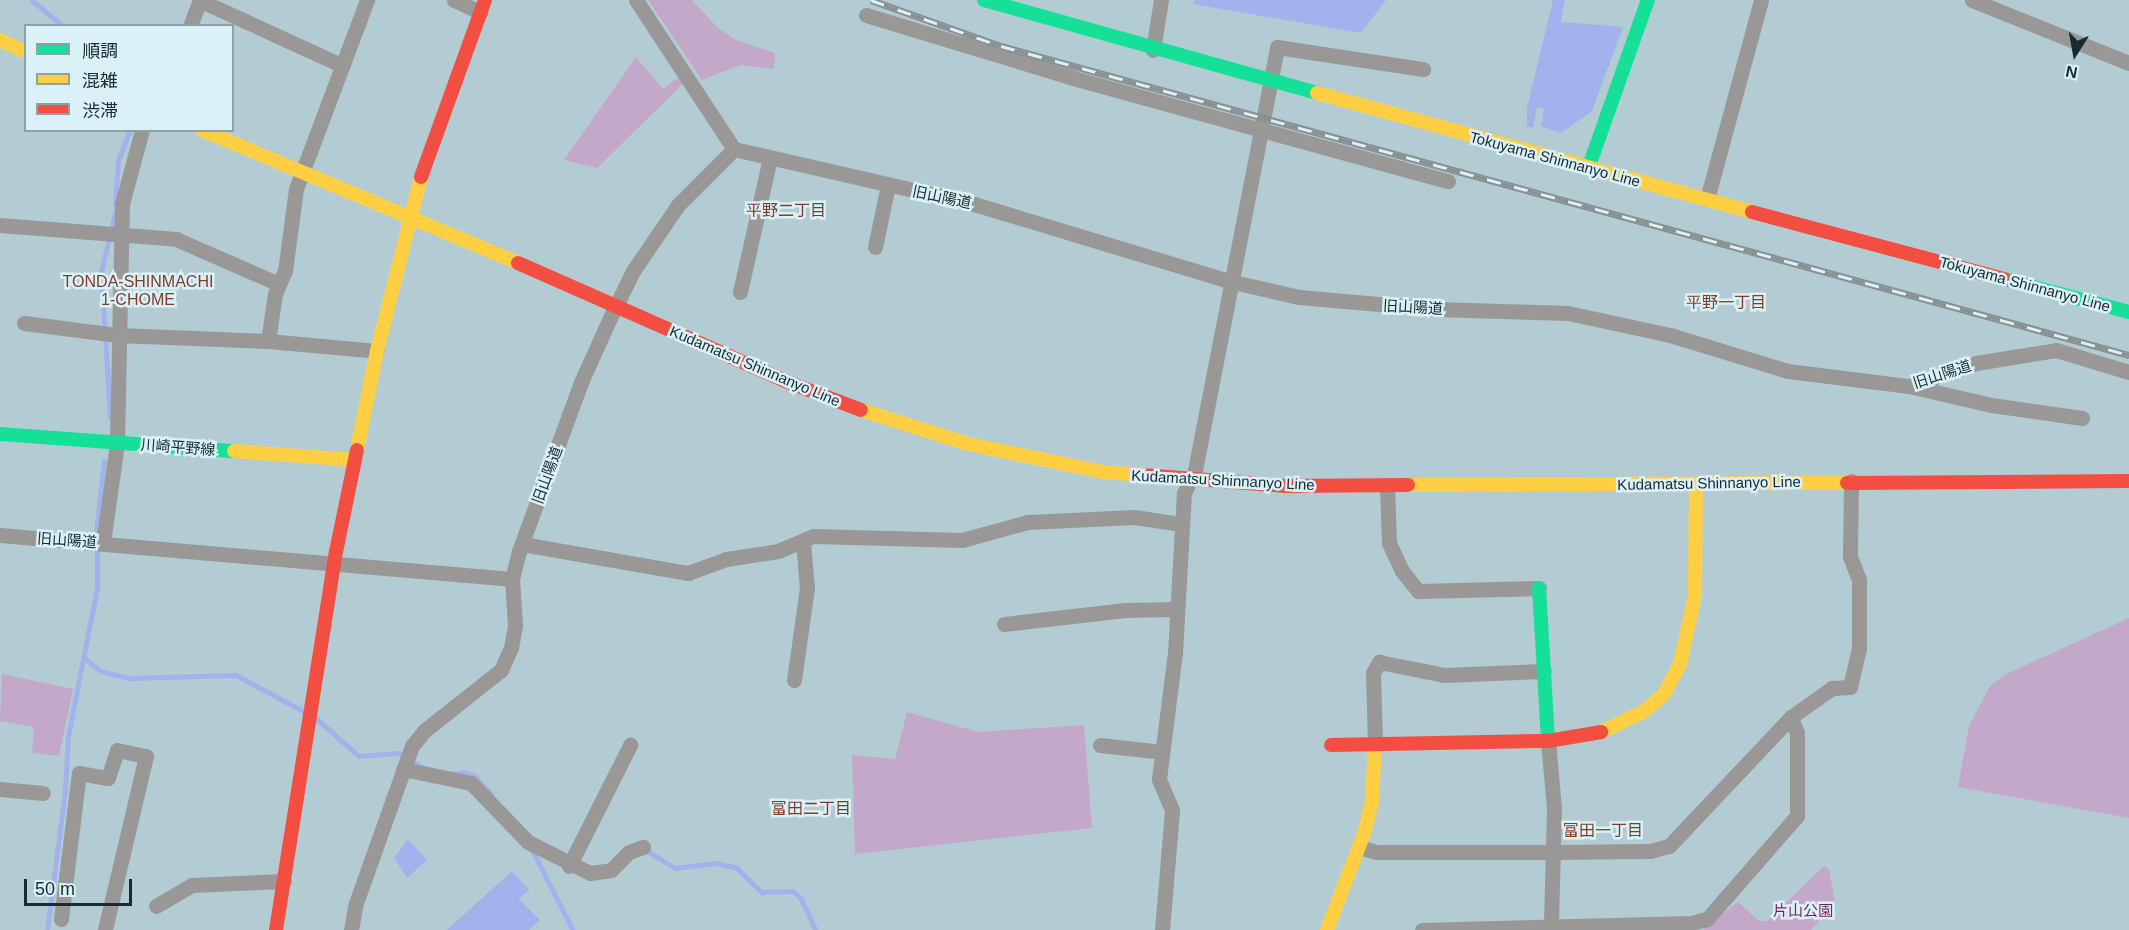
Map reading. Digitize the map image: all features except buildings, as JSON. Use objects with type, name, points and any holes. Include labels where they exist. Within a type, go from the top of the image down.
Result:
[{"type":"main road","name":"Tokuyama Shinnanyo Line","points":[[984,0],[1153,50],[1588,169],[2129,312]]},
{"type":"main road","points":[[1588,169],[1648,0]]},
{"type":"main road","points":[[276,930],[336,562],[377,351],[430,151],[483,6]]},
{"type":"main road","points":[[0,40],[24,51]]},
{"type":"main road","name":"Kudamatsu Shinnanyo Line","points":[[206,132],[303,175],[411,217],[785,381],[907,426],[1055,463],[1190,482],[1387,486],[1851,481],[2129,481]]},
{"type":"main road","name":"川崎平野線","points":[[0,434],[355,460]]},
{"type":"main road","points":[[1331,745],[1548,741],[1594,735],[1620,726],[1664,693],[1680,664],[1689,635],[1695,594],[1696,484]]},
{"type":"main road","points":[[1539,588],[1548,741]]},
{"type":"main road","points":[[1327,930],[1359,847],[1372,801],[1375,744]]},
{"type":"street","points":[[191,24],[200,0],[344,66]]},
{"type":"street","points":[[268,341],[279,284],[285,272],[296,189],[367,0]]},
{"type":"street","points":[[454,0],[483,6]]},
{"type":"street","points":[[636,0],[734,148]]},
{"type":"street","points":[[1153,50],[1161,0]]},
{"type":"street","points":[[1707,199],[1761,0]]},
{"type":"street","points":[[1972,0],[2129,63]]},
{"type":"street","points":[[866,15],[1073,78],[1448,181]]},
{"type":"street","points":[[1162,930],[1172,810],[1159,779],[1177,609],[1181,524],[1258,128],[1271,81],[1277,47],[1423,69]]},
{"type":"street","points":[[103,543],[117,443],[116,236],[141,132]]},
{"type":"street","name":"旧山陽道","points":[[0,535],[336,562],[512,579],[522,544],[582,380],[633,271],[678,205],[734,148],[974,204],[1229,281],[1299,297],[1371,304],[1568,313],[1670,334],[1773,368],[1909,386],[1976,363],[2056,350],[2129,372]]},
{"type":"street","points":[[740,292],[770,158]]},
{"type":"street","points":[[875,247],[888,185]]},
{"type":"street","points":[[0,228],[176,239],[279,284]]},
{"type":"street","points":[[24,323],[118,335],[268,341],[377,351]]},
{"type":"street","points":[[1909,386],[1991,405],[2082,418]]},
{"type":"street","points":[[1359,847],[1376,852],[1552,852],[1650,851],[1669,846],[1791,717],[1832,688],[1850,687],[1857,669],[1860,580],[1850,556],[1851,481]]},
{"type":"street","points":[[1387,486],[1389,543],[1402,571],[1418,591],[1539,588]]},
{"type":"street","points":[[522,544],[688,573],[726,559],[778,551],[813,536],[827,534],[962,540],[1028,522],[1134,517],[1181,524]]},
{"type":"street","points":[[794,680],[807,588],[803,542]]},
{"type":"street","points":[[351,930],[356,903],[403,769],[424,731],[501,670],[515,637],[512,579]]},
{"type":"street","points":[[1004,624],[1125,610],[1177,609]]},
{"type":"street","points":[[1375,744],[1373,673],[1379,662],[1444,675],[1544,671]]},
{"type":"street","points":[[1422,930],[1691,923],[1707,919],[1797,816],[1797,733],[1791,717]]},
{"type":"street","points":[[1548,741],[1554,808],[1551,925]]},
{"type":"street","points":[[569,866],[630,745]]},
{"type":"street","points":[[1100,746],[1162,752]]},
{"type":"street","points":[[61,919],[79,773],[108,778],[117,750],[146,756],[105,930]]},
{"type":"street","points":[[403,769],[471,783],[528,842],[569,866],[602,874],[629,852],[643,847]]},
{"type":"street","points":[[0,789],[44,794]]},
{"type":"street","points":[[156,906],[192,885],[284,881]]},
{"type":"green space","points":[[648,0],[692,0],[718,28],[736,40],[775,53],[774,69],[741,65],[702,80]]},
{"type":"green space","points":[[636,57],[663,89],[679,77],[684,83],[597,168],[564,160]]},
{"type":"green space","points":[[2129,618],[2129,818],[1958,787],[1969,726],[1990,686],[2004,675]]},
{"type":"green space","points":[[2,674],[73,689],[59,756],[32,753],[34,727],[0,721]]},
{"type":"green space","points":[[907,712],[978,732],[1084,725],[1092,828],[855,854],[852,755],[895,759]]},
{"type":"green space","name":"片山公園","points":[[1824,866],[1829,869],[1835,902],[1811,930],[1702,930],[1738,902],[1759,921],[1767,921]]},
{"type":"water","points":[[1194,0],[1386,0],[1361,33],[1193,4]]},
{"type":"water","points":[[1553,0],[1565,0],[1561,22],[1623,27],[1592,111],[1561,133],[1541,126],[1544,109],[1537,107],[1533,128],[1527,126],[1527,108]]},
{"type":"water","points":[[408,839],[427,860],[407,878],[394,858]]},
{"type":"water","points":[[512,871],[529,890],[519,899],[540,920],[529,930],[447,930]]},
{"type":"waterway","points":[[32,0],[61,24]]},
{"type":"waterway","points":[[115,205],[118,161],[129,132]]},
{"type":"waterway","points":[[110,418],[101,272],[115,213]]},
{"type":"waterway","points":[[47,930],[65,792],[68,737],[97,588],[97,523],[104,461]]},
{"type":"waterway","points":[[86,659],[101,671],[130,678],[236,675],[305,712]]},
{"type":"waterway","points":[[315,717],[359,756],[399,753],[422,767]]},
{"type":"waterway","points":[[453,774],[464,772],[475,776],[492,795]]},
{"type":"waterway","points":[[533,851],[573,930]]},
{"type":"waterway","points":[[647,851],[675,868],[716,863],[737,868],[762,892],[793,891],[801,898],[816,930]]},
{"type":"railway","points":[[871,0],[1001,46],[2129,355]]},
{"type":"traffic: fast","points":[[984,0],[1317,93]]},
{"type":"traffic: fast","points":[[1588,169],[1648,0]]},
{"type":"traffic: fast","points":[[2004,279],[2129,312]]},
{"type":"traffic: fast","points":[[0,434],[234,451]]},
{"type":"traffic: fast","points":[[1539,588],[1548,741]]},
{"type":"traffic: slow","points":[[0,40],[24,51]]},
{"type":"traffic: slow","points":[[1317,93],[1752,212]]},
{"type":"traffic: slow","points":[[207,132],[518,263]]},
{"type":"traffic: slow","points":[[357,450],[377,351],[421,177]]},
{"type":"traffic: slow","points":[[861,410],[968,444],[1103,472],[1143,475]]},
{"type":"traffic: slow","points":[[234,451],[355,460]]},
{"type":"traffic: slow","points":[[1408,485],[1847,483]]},
{"type":"traffic: slow","points":[[1601,732],[1644,711],[1664,694],[1680,664],[1695,595],[1696,484]]},
{"type":"traffic: slow","points":[[1327,930],[1365,831],[1372,801],[1375,744]]},
{"type":"traffic: jam","points":[[421,177],[485,0]]},
{"type":"traffic: jam","points":[[1752,212],[2004,279]]},
{"type":"traffic: jam","points":[[518,263],[785,381],[861,410]]},
{"type":"traffic: jam","points":[[276,930],[336,552],[357,450]]},
{"type":"traffic: jam","points":[[1143,475],[1285,486],[1408,485]]},
{"type":"traffic: jam","points":[[1847,483],[2129,481]]},
{"type":"traffic: jam","points":[[1331,745],[1548,741],[1601,732]]},
{"type":"district","name":"平野二丁目","points":[[786,211]]},
{"type":"district","name":"TONDA-SHINMACHI 1-CHOME","points":[[138,291]]},
{"type":"district","name":"平野一丁目","points":[[1726,303]]},
{"type":"district","name":"富田二丁目","points":[[811,809]]},
{"type":"district","name":"富田一丁目","points":[[1603,831]]}]
